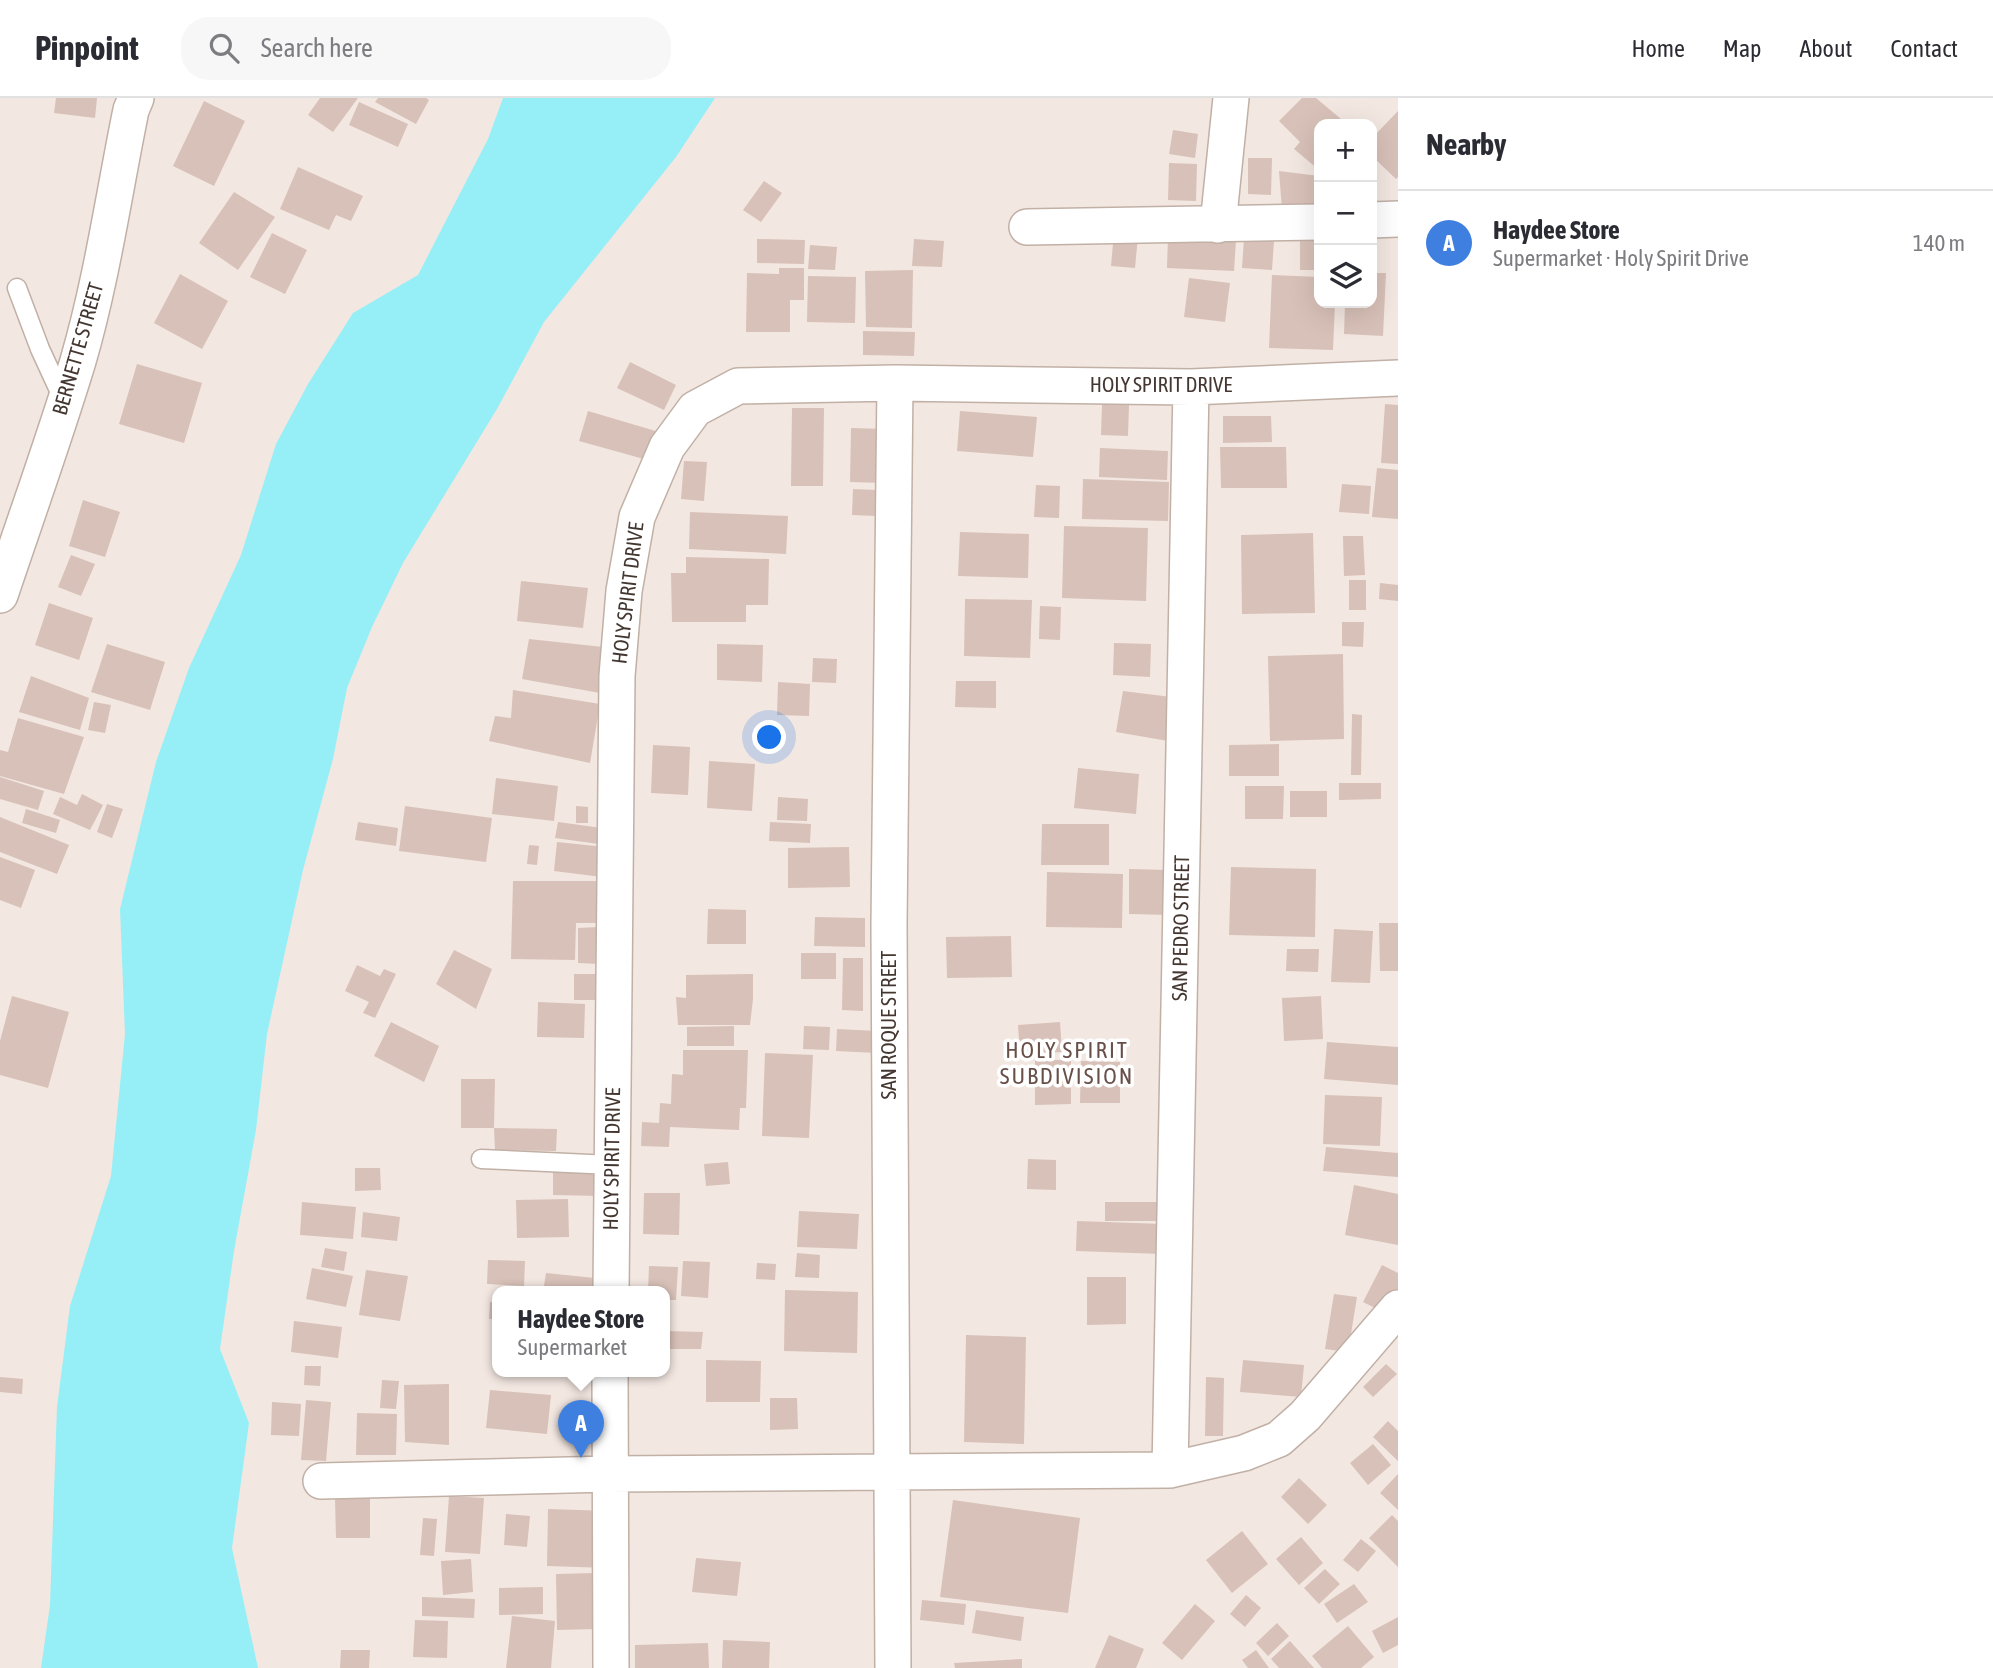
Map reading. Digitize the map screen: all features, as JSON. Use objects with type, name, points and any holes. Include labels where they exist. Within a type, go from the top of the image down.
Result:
[{"type":"street","name":"BERNETTE STREET","points":[[0,595],[7,553],[78,360],[101,271],[114,194],[131,110],[136,98]]},
{"type":"street","points":[[1217,225],[1231,98]]},
{"type":"street","points":[[1377,220],[1398,219]]},
{"type":"street","points":[[1027,227],[1314,222]]},
{"type":"street","name":"HOLY SPIRIT DRIVE","points":[[611,1286],[617,676],[624,591],[636,517],[667,447],[695,408],[738,386],[895,383],[1191,387],[1398,379]]},
{"type":"street","name":"SAN ROQUE STREET","points":[[893,1668],[889,925],[895,383]]},
{"type":"street","name":"SAN PEDRO STREET","points":[[1170,1469],[1191,387]]},
{"type":"street","points":[[321,1481],[609,1474],[1170,1469],[1244,1454],[1279,1438],[1304,1416],[1398,1308]]},
{"type":"street","points":[[610,1377],[611,1668]]},
{"type":"lane","points":[[17,288],[40,349],[64,401]]},
{"type":"lane","points":[[481,1159],[612,1166]]},
{"type":"water","points":[[503,98],[715,98],[676,157],[544,322],[497,409],[403,563],[372,627],[347,688],[333,759],[303,870],[267,1034],[256,1130],[220,1349],[249,1423],[232,1548],[258,1668],[41,1668],[50,1605],[57,1407],[70,1306],[111,1176],[125,1034],[120,909],[156,762],[189,668],[241,555],[276,444],[308,384],[353,313],[418,275],[488,139]]},
{"type":"building","points":[[56,98],[97,98],[95,118],[54,113]]},
{"type":"building","points":[[320,98],[358,98],[333,132],[308,115]]},
{"type":"building","points":[[378,98],[429,100],[416,124],[375,102]]},
{"type":"building","points":[[1302,98],[1316,98],[1341,119],[1314,119],[1314,166],[1294,149],[1300,142],[1279,121]]},
{"type":"building","points":[[204,101],[245,121],[214,186],[173,166]]},
{"type":"building","points":[[359,102],[408,124],[398,147],[349,125]]},
{"type":"building","points":[[1398,111],[1396,179],[1377,161],[1377,133]]},
{"type":"building","points":[[1173,130],[1198,134],[1195,158],[1169,154]]},
{"type":"building","points":[[1248,158],[1272,158],[1271,195],[1248,194]]},
{"type":"building","points":[[1169,163],[1197,164],[1196,201],[1168,200]]},
{"type":"building","points":[[298,167],[363,196],[351,221],[336,215],[329,230],[280,209]]},
{"type":"building","points":[[1279,171],[1314,175],[1314,212],[1282,210]]},
{"type":"building","points":[[764,181],[782,193],[761,222],[743,210]]},
{"type":"building","points":[[234,192],[275,217],[238,270],[199,243]]},
{"type":"building","points":[[272,233],[307,250],[285,294],[250,277]]},
{"type":"building","points":[[1114,233],[1138,236],[1135,268],[1111,266]]},
{"type":"building","points":[[1168,237],[1236,240],[1234,271],[1167,268]]},
{"type":"building","points":[[1300,238],[1314,239],[1314,270],[1300,270]]},
{"type":"building","points":[[757,239],[805,240],[804,264],[757,263]]},
{"type":"building","points":[[914,239],[944,241],[942,267],[912,266]]},
{"type":"building","points":[[1244,239],[1274,241],[1272,270],[1242,268]]},
{"type":"building","points":[[810,245],[837,247],[835,270],[808,269]]},
{"type":"building","points":[[779,268],[804,268],[804,300],[790,300],[790,332],[746,332],[747,273],[779,274]]},
{"type":"building","points":[[913,270],[912,328],[866,327],[865,271]]},
{"type":"building","points":[[1377,273],[1386,273],[1383,336],[1344,334],[1345,308],[1377,308]]},
{"type":"building","points":[[180,274],[228,301],[202,349],[154,323]]},
{"type":"building","points":[[1272,275],[1314,277],[1314,308],[1335,308],[1333,350],[1269,348]]},
{"type":"building","points":[[808,276],[856,277],[855,323],[807,322]]},
{"type":"building","points":[[1189,278],[1230,283],[1225,322],[1184,317]]},
{"type":"building","points":[[863,331],[915,332],[914,356],[863,355]]},
{"type":"building","points":[[630,362],[676,385],[664,410],[617,388]]},
{"type":"building","points":[[137,364],[202,383],[184,443],[119,424]]},
{"type":"building","points":[[1102,404],[1129,405],[1128,436],[1101,435]]},
{"type":"building","points":[[1385,404],[1398,405],[1398,464],[1381,463]]},
{"type":"building","points":[[792,408],[824,408],[823,486],[791,486]]},
{"type":"building","points":[[588,411],[659,432],[651,461],[579,441]]},
{"type":"building","points":[[960,411],[1037,417],[1033,457],[957,451]]},
{"type":"building","points":[[1223,416],[1271,416],[1272,442],[1223,443]]},
{"type":"building","points":[[851,428],[885,429],[884,483],[850,482]]},
{"type":"building","points":[[1220,447],[1286,447],[1287,488],[1221,488]]},
{"type":"building","points":[[1100,448],[1168,451],[1167,480],[1099,477]]},
{"type":"building","points":[[684,461],[707,462],[704,501],[681,499]]},
{"type":"building","points":[[1377,468],[1398,470],[1398,519],[1372,517]]},
{"type":"building","points":[[1083,479],[1169,482],[1168,521],[1082,519]]},
{"type":"building","points":[[1342,484],[1371,486],[1369,514],[1339,512]]},
{"type":"building","points":[[1036,485],[1060,486],[1059,518],[1034,517]]},
{"type":"building","points":[[853,489],[877,490],[876,516],[852,515]]},
{"type":"building","points":[[83,500],[120,512],[105,557],[69,546]]},
{"type":"building","points":[[690,512],[788,516],[786,554],[689,549]]},
{"type":"building","points":[[1064,526],[1148,528],[1146,601],[1062,598]]},
{"type":"building","points":[[960,532],[1029,534],[1028,578],[958,576]]},
{"type":"building","points":[[1313,533],[1315,613],[1242,614],[1241,535]]},
{"type":"building","points":[[1343,536],[1363,536],[1365,575],[1344,576]]},
{"type":"building","points":[[71,555],[95,564],[81,596],[58,587]]},
{"type":"building","points":[[686,557],[769,559],[768,605],[746,605],[746,622],[672,622],[671,573],[686,573]]},
{"type":"building","points":[[1349,580],[1366,580],[1366,610],[1349,610]]},
{"type":"building","points":[[521,581],[588,588],[583,628],[517,621]]},
{"type":"building","points":[[1380,583],[1398,585],[1398,601],[1379,599]]},
{"type":"building","points":[[965,599],[1032,600],[1030,658],[964,656]]},
{"type":"building","points":[[49,603],[93,618],[79,660],[35,645]]},
{"type":"building","points":[[1040,606],[1061,607],[1060,640],[1039,639]]},
{"type":"building","points":[[1342,622],[1364,622],[1363,647],[1342,646]]},
{"type":"building","points":[[529,639],[603,647],[600,693],[522,679]]},
{"type":"building","points":[[1114,643],[1151,644],[1150,677],[1113,675]]},
{"type":"building","points":[[107,644],[165,662],[150,710],[91,692]]},
{"type":"building","points":[[717,644],[763,645],[762,682],[717,680]]},
{"type":"building","points":[[1343,654],[1344,739],[1270,741],[1268,656]]},
{"type":"building","points":[[813,658],[837,659],[836,683],[812,682]]},
{"type":"building","points":[[31,676],[89,698],[80,730],[19,712]]},
{"type":"building","points":[[956,681],[996,681],[996,708],[955,707]]},
{"type":"building","points":[[778,682],[810,684],[809,716],[777,715]]},
{"type":"building","points":[[513,690],[600,704],[590,763],[489,741],[495,716],[511,718]]},
{"type":"building","points":[[1123,691],[1171,697],[1174,742],[1116,732]]},
{"type":"building","points":[[94,702],[111,705],[105,733],[88,730]]},
{"type":"building","points":[[1352,714],[1362,715],[1361,775],[1351,775]]},
{"type":"building","points":[[18,718],[84,737],[64,794],[0,776],[0,750],[8,752]]},
{"type":"building","points":[[1279,744],[1279,776],[1229,776],[1229,745]]},
{"type":"building","points":[[653,745],[690,747],[688,795],[651,793]]},
{"type":"building","points":[[709,761],[755,764],[752,811],[707,808]]},
{"type":"building","points":[[1078,768],[1139,774],[1136,814],[1074,808]]},
{"type":"building","points":[[0,777],[44,791],[38,810],[0,799]]},
{"type":"building","points":[[496,778],[558,786],[554,821],[492,814]]},
{"type":"building","points":[[1339,783],[1381,783],[1381,799],[1339,800]]},
{"type":"building","points":[[1245,786],[1284,786],[1283,819],[1245,819]]},
{"type":"building","points":[[1290,791],[1327,791],[1327,817],[1290,817]]},
{"type":"building","points":[[82,794],[103,805],[90,830],[53,814],[60,797],[77,805]]},
{"type":"building","points":[[778,797],[808,799],[807,821],[777,820]]},
{"type":"building","points":[[107,804],[123,809],[112,838],[97,832]]},
{"type":"building","points":[[405,806],[492,818],[486,862],[399,851]]},
{"type":"building","points":[[576,806],[588,807],[588,823],[576,823]]},
{"type":"building","points":[[26,809],[60,820],[56,833],[22,823]]},
{"type":"building","points":[[0,817],[69,845],[57,874],[0,852]]},
{"type":"building","points":[[358,822],[398,828],[396,846],[355,840]]},
{"type":"building","points":[[558,822],[602,828],[599,844],[555,838]]},
{"type":"building","points":[[770,822],[811,824],[810,843],[769,841]]},
{"type":"building","points":[[1042,824],[1109,824],[1109,865],[1041,865]]},
{"type":"building","points":[[557,842],[605,847],[602,877],[554,871]]},
{"type":"building","points":[[529,845],[539,846],[537,865],[527,864]]},
{"type":"building","points":[[849,847],[850,887],[788,888],[788,848]]},
{"type":"building","points":[[0,857],[35,870],[21,908],[0,900]]},
{"type":"building","points":[[1231,867],[1316,869],[1315,937],[1229,935]]},
{"type":"building","points":[[1129,869],[1170,870],[1170,915],[1129,914]]},
{"type":"building","points":[[1047,872],[1123,874],[1122,928],[1046,927]]},
{"type":"building","points":[[513,881],[598,881],[598,923],[576,923],[575,960],[511,959]]},
{"type":"building","points":[[708,909],[746,910],[746,944],[707,944]]},
{"type":"building","points":[[815,917],[865,918],[865,947],[814,946]]},
{"type":"building","points":[[1379,923],[1398,923],[1398,971],[1380,971]]},
{"type":"building","points":[[598,927],[599,964],[578,963],[578,928]]},
{"type":"building","points":[[1334,929],[1373,931],[1370,983],[1331,982]]},
{"type":"building","points":[[1011,936],[1012,977],[947,978],[946,937]]},
{"type":"building","points":[[1287,949],[1319,949],[1318,972],[1286,971]]},
{"type":"building","points":[[454,950],[492,969],[476,1009],[436,984]]},
{"type":"building","points":[[801,953],[836,953],[836,979],[801,979]]},
{"type":"building","points":[[843,958],[863,958],[863,1011],[842,1010]]},
{"type":"building","points":[[357,965],[380,976],[384,969],[396,974],[375,1018],[363,1013],[369,1002],[345,991]]},
{"type":"building","points":[[574,974],[599,974],[599,1000],[574,1000]]},
{"type":"building","points":[[753,974],[750,1025],[678,1025],[676,997],[686,998],[686,975]]},
{"type":"building","points":[[12,996],[69,1012],[48,1088],[0,1075],[0,1041]]},
{"type":"building","points":[[1321,996],[1323,1039],[1284,1041],[1282,998]]},
{"type":"building","points":[[538,1002],[585,1004],[584,1038],[537,1037]]},
{"type":"building","points":[[391,1022],[439,1046],[424,1082],[374,1056]]},
{"type":"building","points":[[1060,1022],[1062,1052],[1020,1054],[1018,1025]]},
{"type":"building","points":[[734,1026],[734,1046],[687,1046],[687,1027]]},
{"type":"building","points":[[804,1026],[830,1027],[829,1050],[803,1049]]},
{"type":"building","points":[[837,1029],[878,1031],[877,1053],[836,1051]]},
{"type":"building","points":[[1327,1042],[1398,1047],[1398,1085],[1324,1079]]},
{"type":"building","points":[[683,1050],[748,1050],[746,1108],[740,1108],[739,1130],[670,1127],[669,1147],[641,1146],[642,1122],[659,1123],[660,1103],[671,1104],[672,1074],[683,1075]]},
{"type":"building","points":[[765,1053],[813,1055],[809,1138],[762,1136]]},
{"type":"building","points":[[1035,1060],[1071,1060],[1071,1104],[1035,1105]]},
{"type":"building","points":[[1081,1061],[1120,1062],[1120,1103],[1080,1103]]},
{"type":"building","points":[[461,1079],[495,1079],[494,1128],[461,1128]]},
{"type":"building","points":[[1325,1095],[1382,1097],[1380,1146],[1323,1144]]},
{"type":"building","points":[[494,1128],[557,1129],[556,1151],[495,1150]]},
{"type":"building","points":[[1326,1147],[1398,1153],[1398,1177],[1323,1171]]},
{"type":"building","points":[[1028,1159],[1056,1160],[1056,1190],[1027,1189]]},
{"type":"building","points":[[728,1162],[730,1184],[706,1186],[704,1164]]},
{"type":"building","points":[[553,1165],[600,1166],[600,1196],[553,1195]]},
{"type":"building","points":[[355,1168],[380,1168],[381,1190],[355,1191]]},
{"type":"building","points":[[1354,1185],[1398,1194],[1398,1245],[1345,1235]]},
{"type":"building","points":[[644,1193],[680,1193],[679,1235],[643,1234]]},
{"type":"building","points":[[568,1199],[569,1237],[517,1238],[516,1200]]},
{"type":"building","points":[[302,1202],[356,1207],[353,1239],[300,1235]]},
{"type":"building","points":[[1105,1202],[1163,1202],[1164,1221],[1105,1221]]},
{"type":"building","points":[[799,1211],[859,1214],[857,1249],[797,1247]]},
{"type":"building","points":[[363,1212],[400,1217],[397,1241],[361,1237]]},
{"type":"building","points":[[1077,1221],[1163,1224],[1161,1254],[1076,1251]]},
{"type":"building","points":[[325,1248],[347,1252],[344,1271],[321,1267]]},
{"type":"building","points":[[797,1253],[820,1255],[819,1278],[795,1277]]},
{"type":"building","points":[[488,1260],[525,1261],[524,1286],[487,1284]]},
{"type":"building","points":[[683,1261],[710,1262],[708,1298],[681,1296]]},
{"type":"building","points":[[757,1263],[776,1264],[775,1280],[756,1279]]},
{"type":"building","points":[[1382,1265],[1398,1273],[1398,1288],[1385,1313],[1363,1302]]},
{"type":"building","points":[[649,1266],[678,1267],[676,1300],[670,1300],[670,1286],[648,1286]]},
{"type":"building","points":[[312,1268],[353,1276],[346,1307],[306,1299]]},
{"type":"building","points":[[366,1270],[408,1276],[400,1321],[359,1315]]},
{"type":"building","points":[[546,1273],[595,1278],[594,1286],[544,1286]]},
{"type":"building","points":[[1087,1277],[1126,1277],[1126,1324],[1087,1325]]},
{"type":"building","points":[[785,1290],[858,1292],[857,1353],[784,1351]]},
{"type":"building","points":[[1334,1294],[1357,1297],[1348,1352],[1325,1349]]},
{"type":"building","points":[[490,1302],[492,1319],[489,1319]]},
{"type":"building","points":[[294,1321],[342,1327],[338,1358],[291,1352]]},
{"type":"building","points":[[670,1331],[703,1332],[701,1349],[670,1349]]},
{"type":"building","points":[[966,1335],[1026,1337],[1024,1444],[964,1442]]},
{"type":"building","points":[[706,1360],[761,1361],[760,1402],[706,1402]]},
{"type":"building","points":[[1243,1360],[1304,1365],[1301,1397],[1240,1392]]},
{"type":"building","points":[[1386,1364],[1397,1374],[1373,1397],[1363,1387]]},
{"type":"building","points":[[305,1366],[321,1366],[320,1386],[304,1385]]},
{"type":"building","points":[[0,1377],[23,1379],[22,1394],[0,1392]]},
{"type":"building","points":[[1206,1377],[1224,1378],[1223,1436],[1205,1436]]},
{"type":"building","points":[[382,1380],[399,1381],[396,1409],[380,1408]]},
{"type":"building","points":[[449,1384],[449,1445],[405,1442],[404,1385]]},
{"type":"building","points":[[490,1390],[551,1395],[547,1434],[486,1428]]},
{"type":"building","points":[[770,1398],[797,1398],[798,1429],[770,1430]]},
{"type":"building","points":[[306,1400],[331,1402],[326,1461],[301,1460]]},
{"type":"building","points":[[272,1402],[301,1404],[299,1436],[271,1435]]},
{"type":"building","points":[[357,1413],[397,1414],[396,1455],[356,1455]]},
{"type":"building","points":[[1388,1421],[1398,1431],[1398,1461],[1373,1437]]},
{"type":"building","points":[[1373,1444],[1391,1465],[1368,1485],[1350,1463]]},
{"type":"building","points":[[1398,1474],[1398,1510],[1380,1493]]},
{"type":"building","points":[[1299,1478],[1327,1505],[1308,1524],[1281,1497]]},
{"type":"building","points":[[449,1496],[484,1498],[480,1554],[445,1552]]},
{"type":"building","points":[[335,1498],[370,1498],[370,1538],[336,1538]]},
{"type":"building","points":[[953,1500],[1080,1518],[1068,1613],[940,1597]]},
{"type":"building","points":[[548,1509],[609,1511],[608,1568],[547,1566]]},
{"type":"building","points":[[506,1514],[530,1516],[527,1547],[504,1545]]},
{"type":"building","points":[[1392,1515],[1398,1521],[1398,1567],[1369,1538]]},
{"type":"building","points":[[423,1518],[437,1519],[434,1556],[420,1555]]},
{"type":"building","points":[[1242,1531],[1268,1564],[1232,1593],[1206,1560]]},
{"type":"building","points":[[1301,1537],[1323,1563],[1299,1585],[1276,1559]]},
{"type":"building","points":[[1361,1539],[1376,1551],[1358,1572],[1343,1560]]},
{"type":"building","points":[[696,1558],[741,1562],[737,1596],[692,1592]]},
{"type":"building","points":[[471,1559],[473,1592],[443,1595],[441,1561]]},
{"type":"building","points":[[1325,1569],[1340,1584],[1319,1604],[1304,1588]]},
{"type":"building","points":[[596,1573],[597,1629],[557,1630],[556,1574]]},
{"type":"building","points":[[1354,1584],[1368,1602],[1337,1623],[1324,1604]]},
{"type":"building","points":[[543,1587],[543,1614],[499,1615],[499,1588]]},
{"type":"building","points":[[1246,1595],[1261,1608],[1245,1627],[1230,1614]]},
{"type":"building","points":[[422,1597],[475,1599],[474,1618],[422,1616]]},
{"type":"building","points":[[922,1600],[966,1604],[964,1625],[920,1620]]},
{"type":"building","points":[[1195,1604],[1215,1621],[1182,1660],[1162,1643]]},
{"type":"building","points":[[976,1610],[1024,1617],[1021,1641],[972,1633]]},
{"type":"building","points":[[512,1616],[555,1621],[551,1668],[506,1668]]},
{"type":"building","points":[[1398,1617],[1398,1645],[1383,1653],[1372,1631]]},
{"type":"building","points":[[415,1620],[448,1621],[447,1658],[413,1657]]},
{"type":"building","points":[[1277,1623],[1289,1636],[1268,1656],[1256,1643]]},
{"type":"building","points":[[1348,1626],[1374,1657],[1361,1668],[1322,1668],[1312,1656]]},
{"type":"building","points":[[1109,1635],[1144,1649],[1136,1668],[1095,1668]]},
{"type":"building","points":[[723,1640],[770,1642],[769,1668],[722,1668]]},
{"type":"building","points":[[1290,1641],[1314,1668],[1279,1668],[1271,1659]]},
{"type":"building","points":[[708,1643],[709,1668],[635,1668],[635,1645]]},
{"type":"building","points":[[341,1650],[370,1650],[369,1668],[340,1668]]},
{"type":"building","points":[[1256,1650],[1269,1668],[1248,1668],[1242,1660]]},
{"type":"building","points":[[1022,1659],[1022,1668],[955,1668],[954,1663]]},
{"type":"place","name":"Haydee Store","points":[[581,1458]]},
{"type":"district","name":"HOLY SPIRIT SUBDIVISION","points":[[1067,1063]]}]
